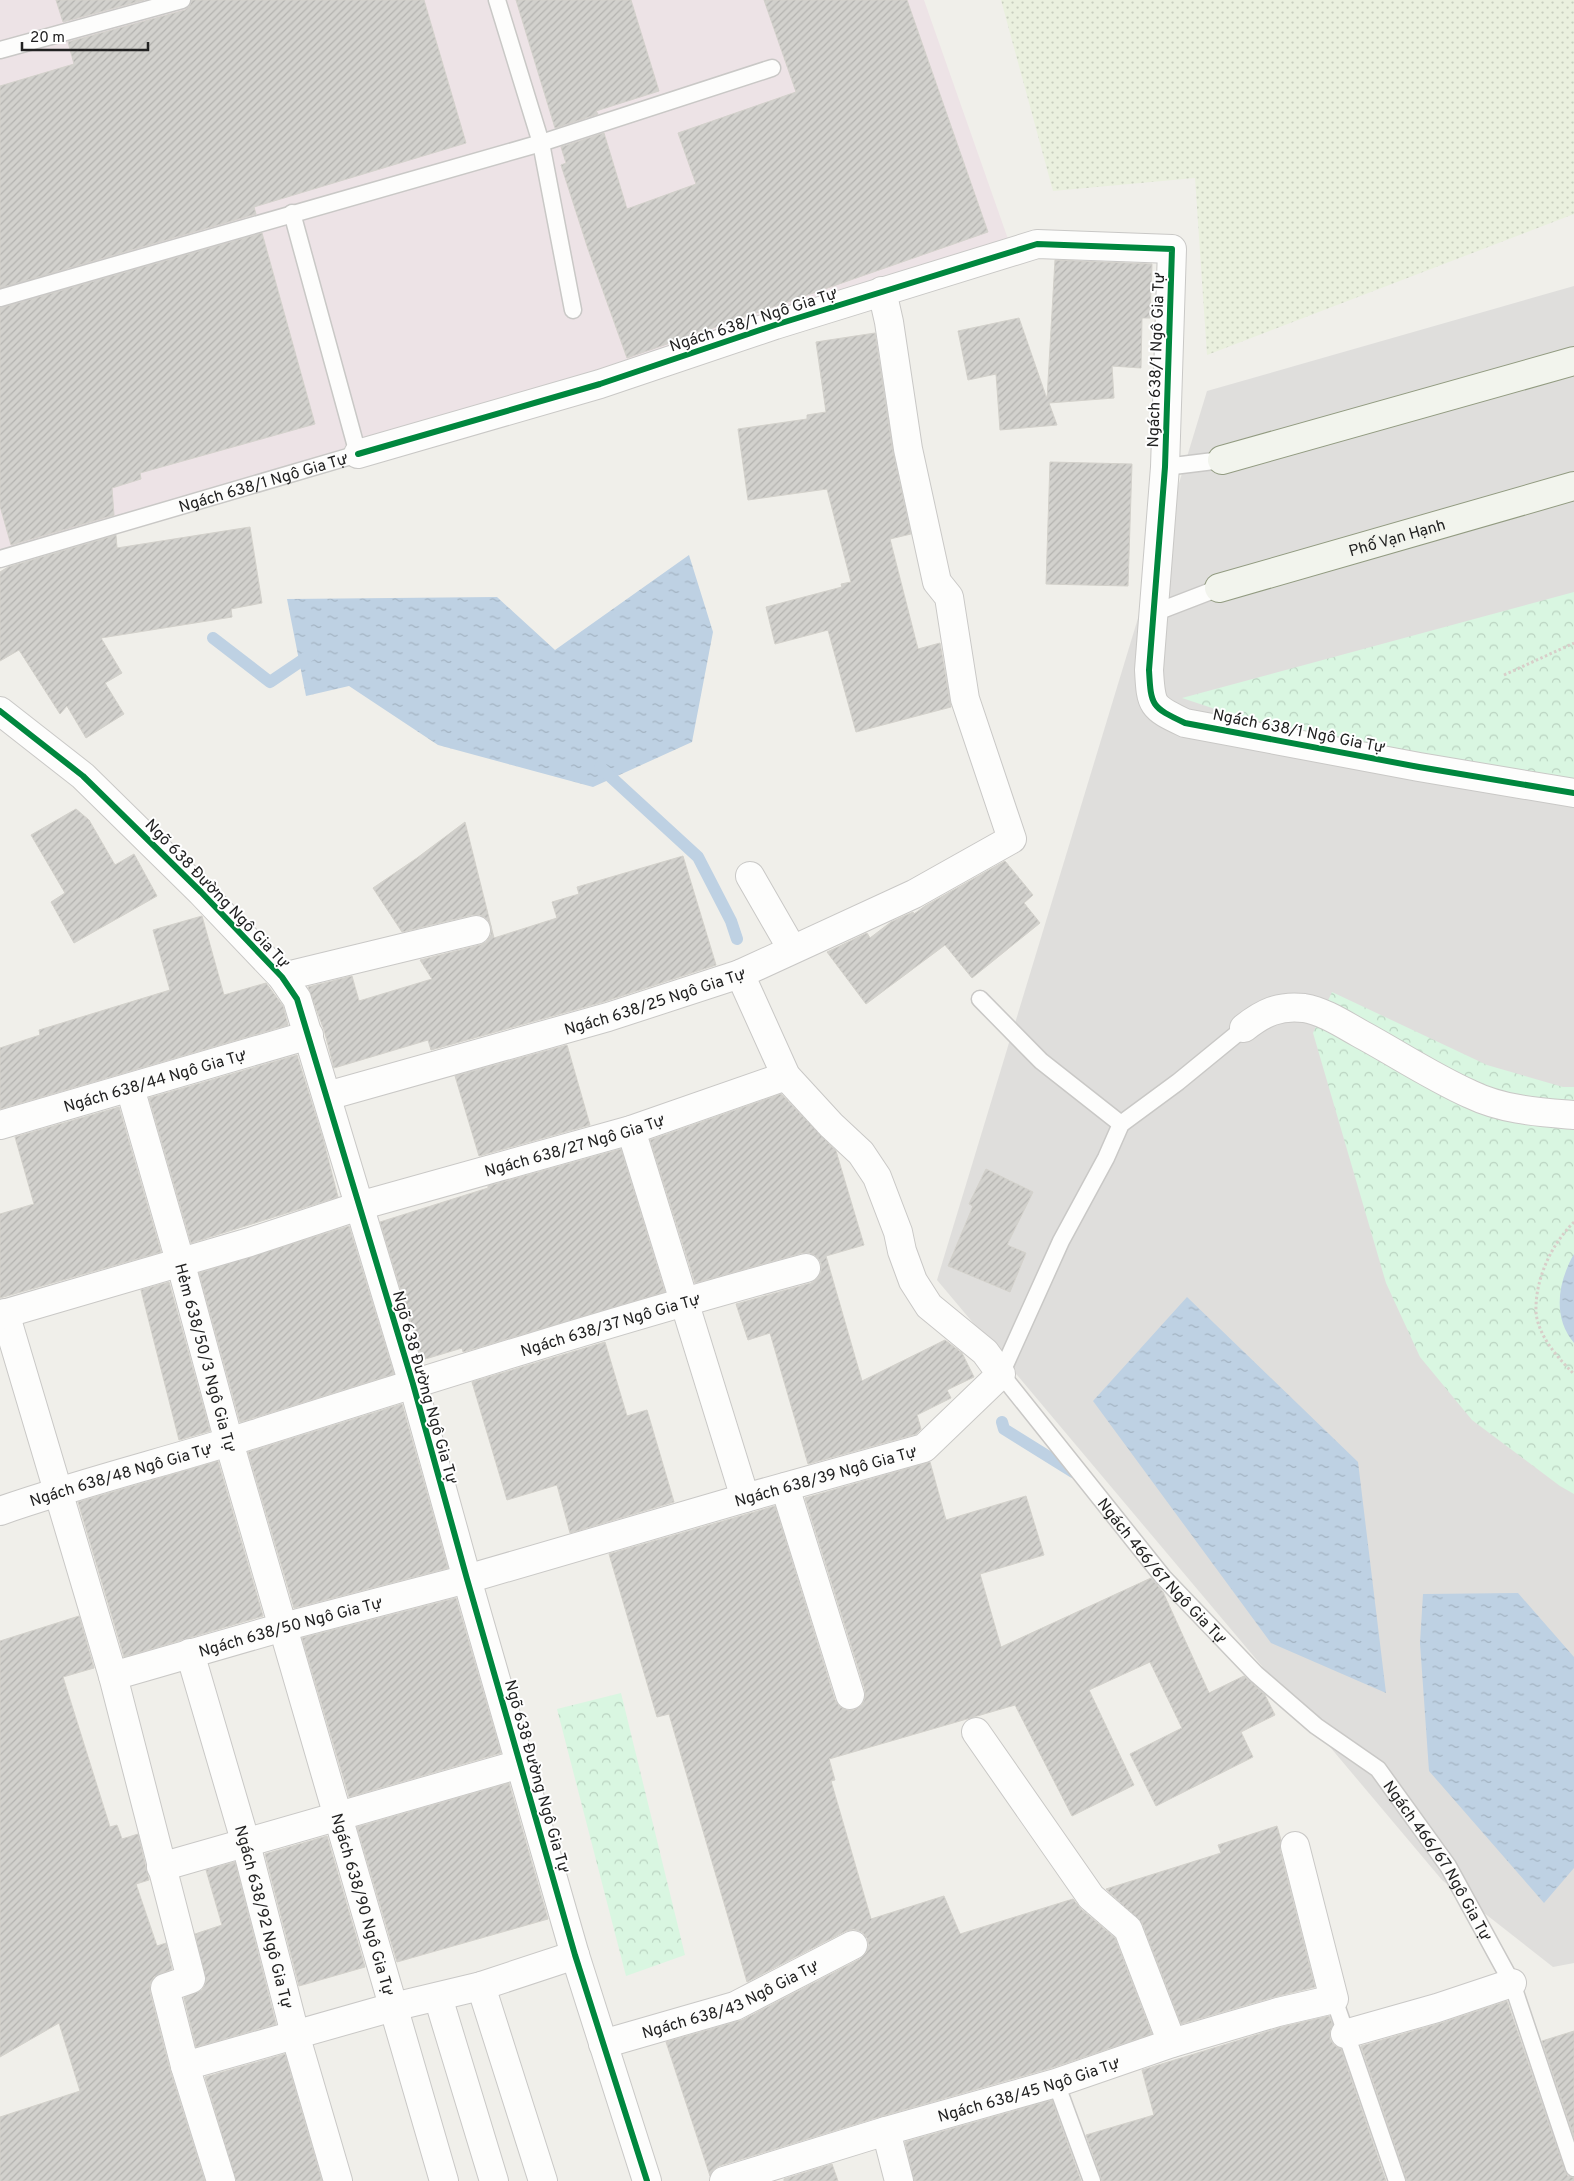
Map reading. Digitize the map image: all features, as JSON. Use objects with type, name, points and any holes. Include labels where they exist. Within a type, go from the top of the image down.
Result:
[{"type":"main road","points":[[1222,460],[1574,360]]},
{"type":"main road","name":"Phố Vạn Hạnh","points":[[1219,588],[1574,486]]},
{"type":"street","name":"Ngách 638/1 Ngô Gia Tự","points":[[358,454],[600,384],[775,325],[1037,244],[1172,249],[1165,467],[1149,670],[1151,698],[1162,712],[1184,723],[1419,767],[1574,793]]},
{"type":"street","name":"Ngách 638/25 Ngô Gia Tự","points":[[327,1096],[608,1016],[740,974],[914,894],[1012,839],[965,699],[949,597],[937,582],[908,449],[889,322],[882,291]]},
{"type":"street","name":"Ngõ 638 Đường Ngô Gia Tự","points":[[0,710],[83,776],[201,892],[282,977],[297,999],[413,1384],[575,1955],[647,2181]]},
{"type":"street","points":[[750,876],[792,949]]},
{"type":"street","points":[[282,977],[476,930]]},
{"type":"street","name":"Ngách 466/67 Ngô Gia Tự","points":[[740,974],[786,1076],[831,1125],[861,1153],[877,1177],[898,1232],[902,1252],[913,1281],[929,1306],[985,1352],[1001,1374]]},
{"type":"street","points":[[1244,1028],[1262,1014],[1284,1008],[1305,1008],[1338,1021],[1469,1094],[1493,1104],[1513,1109],[1574,1115]]},
{"type":"street","name":"Ngách 638/44 Ngô Gia Tự","points":[[0,1125],[309,1035]]},
{"type":"street","name":"Ngách 638/27 Ngô Gia Tự","points":[[3,1314],[250,1242],[359,1206],[630,1130],[786,1076]]},
{"type":"street","name":"Hẻm 638/50/3 Ngô Gia Tự","points":[[130,1088],[283,1627]]},
{"type":"street","points":[[630,1130],[745,1498]]},
{"type":"street","name":"Ngách 638/37 Ngô Gia Tự","points":[[413,1384],[684,1301],[806,1268]]},
{"type":"street","points":[[3,1314],[113,1676],[191,1979],[165,1988],[185,2066],[221,2181]]},
{"type":"street","name":"Ngách 638/39 Ngô Gia Tự","points":[[467,1579],[924,1448],[1001,1374]]},
{"type":"street","name":"Ngách 638/48 Ngô Gia Tự","points":[[0,1511],[58,1490],[229,1442],[413,1384]]},
{"type":"street","points":[[785,1487],[850,1695]]},
{"type":"street","name":"Ngách 638/50 Ngô Gia Tự","points":[[113,1676],[283,1627],[467,1579]]},
{"type":"street","name":"Ngách 638/90 Ngô Gia Tự","points":[[283,1627],[444,2181]]},
{"type":"street","name":"Ngách 638/92 Ngô Gia Tự","points":[[190,1653],[246,1844],[295,2034],[338,2181]]},
{"type":"street","points":[[976,1732],[1091,1897],[1128,1929],[1172,2043]]},
{"type":"street","points":[[161,1868],[520,1764]]},
{"type":"street","points":[[1295,1846],[1334,1999]]},
{"type":"street","name":"Ngách 638/43 Ngô Gia Tự","points":[[603,2044],[735,2006],[853,1946]]},
{"type":"street","points":[[185,2066],[393,2007],[438,1998],[481,1986],[575,1955]]},
{"type":"street","points":[[1345,2034],[1437,2008],[1512,1983]]},
{"type":"street","points":[[481,1986],[543,2181]]},
{"type":"street","points":[[438,1998],[494,2181]]},
{"type":"street","name":"Ngách 638/45 Ngô Gia Tự","points":[[724,2181],[886,2131],[1056,2083],[1172,2043],[1278,2012],[1334,1999]]},
{"type":"street","points":[[886,2131],[899,2181]]},
{"type":"lane","points":[[0,50],[182,0]]},
{"type":"lane","points":[[497,0],[541,143],[573,310]]},
{"type":"lane","points":[[0,298],[541,143],[772,68]]},
{"type":"lane","points":[[292,213],[358,454]]},
{"type":"lane","name":"Ngách 638/1 Ngô Gia Tự","points":[[0,559],[358,454]]},
{"type":"lane","points":[[1165,467],[1222,460]]},
{"type":"lane","points":[[1154,613],[1219,588]]},
{"type":"lane","points":[[980,999],[1041,1061],[1121,1124]]},
{"type":"lane","name":"Ngách 638/39 Ngô Gia Tự","points":[[1001,1374],[1060,1241],[1106,1158],[1121,1124],[1178,1082],[1244,1028]]},
{"type":"lane","name":"Ngách 466/67 Ngô Gia Tự","points":[[1001,1374],[1163,1577],[1256,1674],[1316,1726],[1378,1769],[1448,1866],[1512,1983],[1574,2168]]},
{"type":"lane","points":[[1334,1999],[1397,2181]]},
{"type":"lane","points":[[1056,2083],[1092,2181]]},
{"type":"path","points":[[1504,675],[1574,644]]},
{"type":"path","points":[[1574,1222],[1557,1242],[1546,1264],[1539,1288],[1536,1314],[1544,1337],[1558,1358],[1574,1374]]},
{"type":"shaded area","points":[[0,0],[924,0],[1008,239],[513,401],[0,552]]},
{"type":"shaded area","points":[[1574,286],[1574,1963],[1553,1967],[1442,1880],[937,1280],[1207,391]]},
{"type":"green space","points":[[1001,0],[1574,0],[1574,214],[1207,355],[1195,178],[1053,191]]},
{"type":"green space","points":[[1574,592],[1574,779],[1315,735],[1233,715],[1182,698]]},
{"type":"green space","points":[[1332,992],[1487,1065],[1563,1087],[1574,1087],[1574,1494],[1560,1486],[1472,1420],[1420,1357],[1386,1283],[1313,1033]]},
{"type":"green space","points":[[621,1693],[685,1955],[626,1976],[557,1709]]},
{"type":"water","points":[[689,555],[713,632],[692,742],[593,787],[438,745],[349,686],[306,696],[287,599],[497,597],[555,650]]},
{"type":"water","points":[[1574,1254],[1574,1343],[1562,1322],[1560,1299],[1564,1276]]},
{"type":"water","points":[[1187,1297],[1358,1462],[1386,1693],[1271,1643],[1093,1401]]},
{"type":"water","points":[[1518,1593],[1574,1657],[1574,1868],[1544,1903],[1429,1771],[1420,1643],[1423,1594]]},
{"type":"building","points":[[56,0],[144,0],[63,22]]},
{"type":"building","points":[[192,0],[424,0],[466,143],[254,207],[256,214],[0,288],[0,86],[74,64],[68,42],[185,10],[189,7]]},
{"type":"building","points":[[516,0],[631,0],[659,91],[596,111],[598,114],[555,128]]},
{"type":"building","points":[[764,0],[907,0],[988,232],[627,358],[588,249],[561,165],[566,163],[561,147],[604,133],[627,209],[696,184],[678,133],[796,92]]},
{"type":"building","points":[[262,233],[315,424],[140,473],[141,479],[112,488],[114,515],[11,545],[0,506],[0,308]]},
{"type":"building","points":[[1055,260],[1152,264],[1150,318],[1142,318],[1141,368],[1112,366],[1114,398],[1049,403],[1057,425],[1000,430],[996,374],[968,380],[958,331],[1019,318],[1047,399]]},
{"type":"building","points":[[875,333],[893,451],[911,534],[890,539],[918,649],[940,643],[951,707],[856,732],[828,630],[775,644],[766,607],[842,587],[841,584],[851,582],[827,489],[748,500],[738,429],[807,419],[807,415],[826,412],[816,342]]},
{"type":"building","points":[[1050,462],[1132,464],[1128,586],[1046,584]]},
{"type":"building","points":[[250,527],[262,603],[231,609],[232,617],[101,638],[122,673],[105,683],[124,714],[86,738],[67,706],[60,714],[19,650],[0,661],[0,572],[8,567],[116,535],[117,548]]},
{"type":"building","points":[[76,809],[89,820],[115,865],[134,854],[157,896],[74,943],[51,902],[65,893],[31,835]]},
{"type":"building","points":[[465,822],[491,926],[487,919],[480,915],[472,915],[402,932],[373,888]]},
{"type":"building","points":[[683,856],[716,965],[603,1002],[431,1050],[428,1040],[334,1068],[324,1030],[308,987],[352,976],[359,1001],[432,979],[420,960],[480,945],[486,942],[491,935],[491,926],[494,938],[557,918],[552,902],[579,894],[577,887]]},
{"type":"building","points":[[1005,861],[1033,895],[1024,903],[1040,923],[972,978],[945,945],[866,1004],[827,952],[867,933],[870,938],[891,922],[913,912],[914,914]]},
{"type":"building","points":[[202,916],[224,995],[266,983],[283,1006],[288,1025],[0,1109],[0,1048],[40,1035],[39,1030],[170,990],[153,930]]},
{"type":"building","points":[[567,1045],[590,1125],[479,1156],[455,1076]]},
{"type":"building","points":[[297,1055],[323,1139],[338,1197],[191,1243],[149,1098]]},
{"type":"building","points":[[781,1094],[836,1151],[864,1245],[826,1256],[862,1381],[945,1340],[962,1353],[974,1377],[947,1390],[951,1398],[917,1415],[921,1429],[916,1434],[808,1464],[770,1333],[748,1340],[736,1304],[811,1283],[817,1279],[821,1272],[821,1263],[817,1257],[810,1253],[802,1253],[695,1283],[650,1140]]},
{"type":"building","points":[[119,1107],[161,1252],[0,1298],[0,1214],[34,1204],[15,1137]]},
{"type":"building","points":[[621,1149],[665,1292],[463,1352],[462,1348],[422,1360],[380,1222],[488,1188],[488,1186]]},
{"type":"building","points":[[986,1169],[1033,1192],[1007,1245],[1026,1253],[1010,1292],[948,1266],[973,1206],[969,1204]]},
{"type":"building","points":[[349,1226],[394,1374],[240,1422],[199,1273]]},
{"type":"building","points":[[169,1282],[210,1431],[179,1440],[141,1290]]},
{"type":"building","points":[[605,1342],[627,1416],[647,1410],[674,1502],[570,1533],[557,1485],[507,1500],[472,1382]]},
{"type":"building","points":[[402,1404],[448,1568],[294,1608],[248,1452]]},
{"type":"building","points":[[218,1461],[263,1616],[124,1657],[78,1502]]},
{"type":"building","points":[[930,1462],[946,1520],[1026,1496],[1044,1555],[980,1574],[1001,1647],[1151,1578],[1163,1592],[1209,1693],[1244,1676],[1265,1695],[1275,1715],[1241,1732],[1253,1757],[1156,1806],[1130,1754],[1182,1728],[1150,1662],[1089,1690],[1134,1785],[1072,1816],[1015,1705],[829,1759],[835,1780],[831,1781],[871,1919],[944,1896],[960,1934],[1073,1899],[1081,1909],[1115,1938],[1152,2034],[1051,2068],[882,2116],[719,2166],[713,2170],[710,2176],[666,2042],[742,2020],[860,1959],[866,1953],[869,1945],[867,1938],[862,1932],[854,1929],[846,1931],[747,1982],[669,1714],[657,1717],[609,1554],[775,1506],[835,1700],[840,1707],[854,1710],[862,1705],[865,1698],[865,1690],[805,1498]]},
{"type":"building","points":[[456,1598],[501,1753],[349,1797],[302,1638]]},
{"type":"building","points":[[79,1616],[94,1668],[63,1677],[110,1827],[117,1825],[122,1839],[138,1834],[149,1880],[136,1884],[157,1946],[166,1943],[172,1969],[154,1977],[150,1984],[150,1992],[170,2070],[205,2181],[0,2181],[0,2117],[80,2091],[59,2023],[0,2057],[0,1641]]},
{"type":"building","points":[[509,1783],[548,1919],[397,1962],[357,1827]]},
{"type":"building","points":[[1277,1826],[1281,1840],[1280,1850],[1315,1987],[1181,2024],[1142,1923],[1106,1889],[1221,1853],[1218,1845]]},
{"type":"building","points":[[327,1836],[365,1967],[299,1986],[265,1854]]},
{"type":"building","points":[[235,1862],[276,2024],[196,2047],[184,1998],[202,1990],[206,1982],[195,1934],[222,1925],[206,1870]]},
{"type":"building","points":[[1507,2001],[1565,2171],[1568,2176],[1574,2178],[1574,2181],[1407,2181],[1361,2046],[1441,2023]]},
{"type":"building","points":[[1329,2016],[1333,2025],[1330,2031],[1330,2039],[1334,2045],[1341,2049],[1386,2181],[1102,2181],[1086,2135],[1154,2115],[1142,2070],[1282,2027]]},
{"type":"building","points":[[1574,2031],[1574,2137],[1542,2041]]},
{"type":"building","points":[[285,2054],[322,2181],[236,2181],[205,2077]]},
{"type":"building","points":[[1052,2100],[1081,2181],[914,2181],[905,2142]]},
{"type":"building","points":[[832,2164],[838,2181],[784,2181],[784,2179]]},
{"type":"waterway","points":[[213,638],[270,682],[313,653]]},
{"type":"waterway","points":[[600,767],[698,857],[731,921],[737,939]]},
{"type":"waterway","points":[[1002,1422],[1004,1429],[1073,1472]]},
{"type":"cycle path","points":[[358,454],[600,384],[775,325],[1037,244],[1172,249],[1165,467],[1149,670],[1152,698],[1155,704],[1165,713],[1185,723],[1419,767],[1574,793]]},
{"type":"cycle path","points":[[0,711],[83,776],[201,892],[282,977],[297,999],[413,1384],[575,1955],[647,2181]]}]
